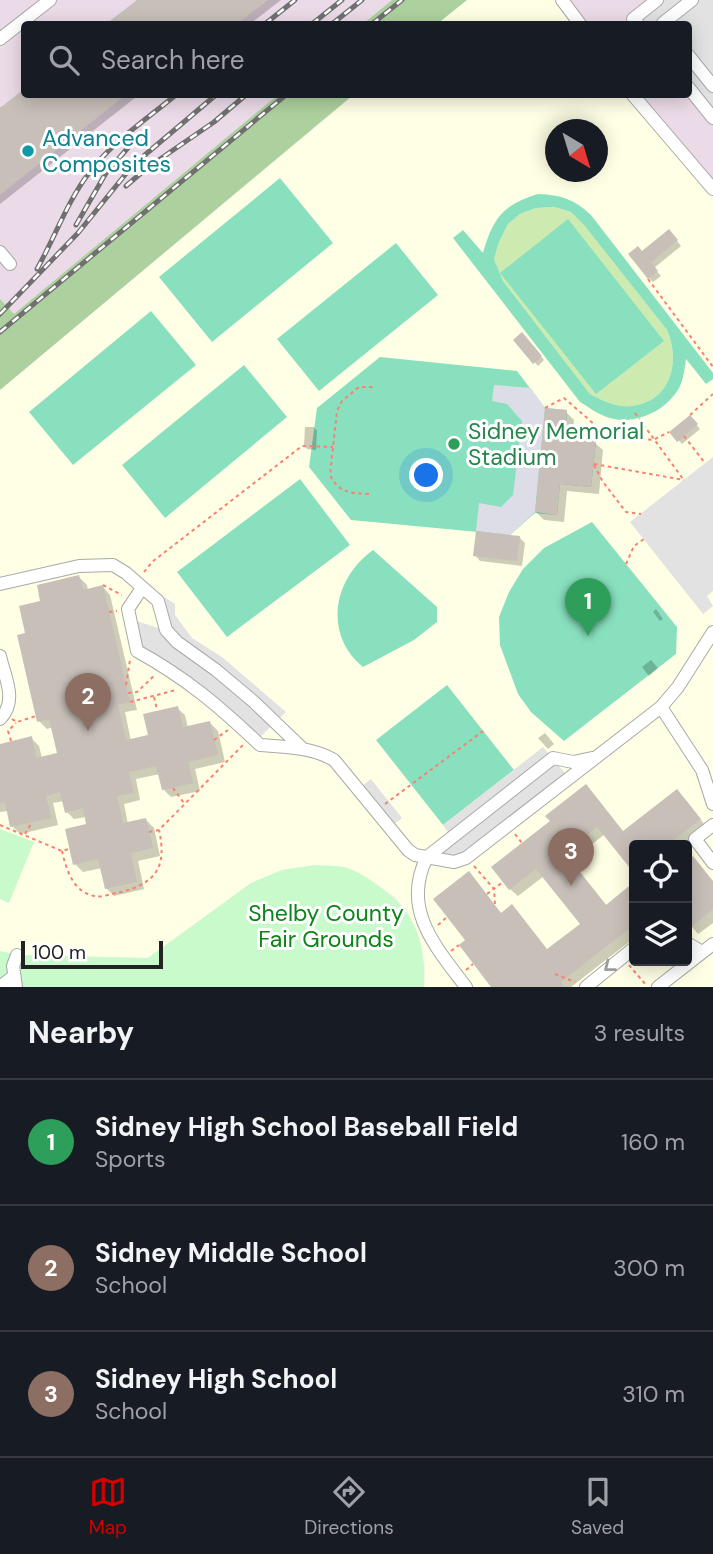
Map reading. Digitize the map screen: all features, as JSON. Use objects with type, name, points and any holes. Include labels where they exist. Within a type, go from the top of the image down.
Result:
[{"type":"street","points":[[23,21],[50,0]]},
{"type":"street","points":[[562,0],[578,21]]},
{"type":"street","points":[[635,21],[633,19],[657,0]]},
{"type":"street","points":[[666,21],[692,0]]},
{"type":"street","points":[[0,39],[21,23]]},
{"type":"street","points":[[692,60],[713,86]]},
{"type":"street","points":[[692,92],[713,118]]},
{"type":"street","points":[[635,98],[713,189]]},
{"type":"street","points":[[0,252],[10,264]]},
{"type":"street","points":[[0,584],[79,566],[113,565],[158,601],[166,630],[177,642],[226,678],[303,749]]},
{"type":"street","points":[[139,585],[128,609],[136,651],[194,685],[260,745],[303,749],[334,760],[408,850],[454,862],[466,858],[661,707],[678,687],[713,632]]},
{"type":"street","points":[[0,656],[11,700],[2,717]]},
{"type":"street","points":[[661,707],[702,770],[713,804]]},
{"type":"street","points":[[466,987],[429,933],[419,911],[416,893],[418,874],[427,857],[553,758],[573,762],[596,758]]},
{"type":"street","points":[[692,841],[713,825]]},
{"type":"street","points":[[692,843],[713,863]]},
{"type":"street","points":[[658,987],[713,944]]},
{"type":"street","points":[[692,946],[702,953]]},
{"type":"street","points":[[586,987],[629,952]]},
{"type":"street","points":[[0,987],[15,981],[13,966],[17,955]]},
{"type":"path","points":[[648,279],[713,367]]},
{"type":"path","points":[[369,494],[343,492],[334,484],[330,475],[337,411],[342,401],[359,387],[373,387]]},
{"type":"path","points":[[690,415],[713,394]]},
{"type":"path","points":[[545,408],[564,398],[603,431],[616,436],[653,440],[669,432]]},
{"type":"path","points":[[635,412],[684,480],[594,464],[603,482],[626,512],[641,513]]},
{"type":"path","points":[[684,436],[705,463]]},
{"type":"path","points":[[139,585],[152,562],[302,446],[333,447]]},
{"type":"path","points":[[626,564],[634,546],[644,539]]},
{"type":"path","points":[[103,585],[133,600]]},
{"type":"path","points":[[126,685],[130,660],[136,651]]},
{"type":"path","points":[[128,693],[137,692],[164,666]]},
{"type":"path","points":[[130,702],[194,685]]},
{"type":"path","points":[[154,696],[157,710]]},
{"type":"path","points":[[11,741],[8,731],[17,722],[36,716]]},
{"type":"path","points":[[2,717],[17,722]]},
{"type":"path","points":[[214,740],[236,722]]},
{"type":"path","points":[[375,811],[483,731]]},
{"type":"path","points":[[149,832],[159,830],[251,737]]},
{"type":"path","points":[[173,788],[185,803]]},
{"type":"path","points":[[25,835],[32,822]]},
{"type":"path","points":[[0,825],[62,851],[69,849]]},
{"type":"path","points":[[62,851],[66,870],[73,881],[83,892],[96,897],[139,887],[149,881],[157,872],[162,858],[159,830]]},
{"type":"path","points":[[466,858],[494,889],[495,905]]},
{"type":"path","points":[[486,894],[503,882]]},
{"type":"path","points":[[429,933],[447,917]]},
{"type":"path","points":[[555,974],[586,987]]},
{"type":"shaded area","points":[[0,0],[392,0],[367,21],[21,21],[21,98],[275,98],[13,315],[0,299]]},
{"type":"shaded area","points":[[467,0],[562,0],[578,21],[441,21]]},
{"type":"shaded area","points":[[562,0],[713,0],[713,189],[635,98],[692,98],[692,21],[578,21]]},
{"type":"shaded area","points":[[660,0],[713,0],[713,125],[691,98],[692,21],[635,21]]},
{"type":"shaded area","points":[[350,98],[635,98],[713,189],[713,987],[424,987],[425,967],[410,915],[394,896],[347,868],[315,865],[282,870],[251,883],[148,958],[17,955],[0,951],[0,390]]},
{"type":"shaded area","points":[[494,385],[531,388],[545,408],[535,512],[510,535],[476,531],[479,503],[501,507],[513,495],[522,421],[507,404],[492,401]]},
{"type":"shaded area","points":[[713,457],[713,591],[707,596],[713,606],[703,614],[630,522]]},
{"type":"shaded area","points":[[164,597],[175,604],[175,615],[192,638],[222,657],[286,712],[256,741],[137,651],[130,619],[165,630],[158,601]]},
{"type":"shaded area","points":[[543,747],[569,778],[466,858],[427,857],[451,837],[443,825]]},
{"type":"shaded area","points":[[371,779],[402,818],[389,828],[358,789]]},
{"type":"green space","points":[[392,0],[467,0],[441,21],[367,21]]},
{"type":"green space","points":[[274,98],[349,98],[0,390],[0,299],[14,314]]},
{"type":"green space","points":[[280,178],[333,243],[212,342],[159,277]]},
{"type":"green space","points":[[538,194],[554,195],[579,205],[591,215],[713,373],[713,379],[706,384],[686,359],[682,381],[671,399],[653,413],[631,419],[606,417],[580,402],[453,238],[463,230],[483,253],[495,222],[507,209]],"holes":[[[554,207],[571,212],[667,330],[673,353],[670,376],[665,386],[649,401],[625,406],[590,394],[503,281],[494,259],[508,224],[520,214],[536,208]]]},
{"type":"green space","points":[[554,207],[571,212],[584,225],[667,330],[673,353],[670,376],[665,386],[649,401],[625,406],[590,394],[503,281],[494,259],[508,224],[520,214],[536,208]]},
{"type":"green space","points":[[568,219],[664,341],[596,394],[500,273]]},
{"type":"green space","points":[[396,243],[438,295],[319,391],[277,339]]},
{"type":"green space","points":[[151,311],[196,365],[73,465],[29,412]]},
{"type":"green space","name":"Sidney Memorial Stadium","points":[[380,357],[517,371],[545,408],[567,410],[565,438],[596,441],[591,487],[560,484],[557,515],[535,513],[510,535],[351,520],[309,467],[317,408]]},
{"type":"green space","points":[[244,365],[287,417],[165,518],[122,465]]},
{"type":"green space","points":[[300,479],[350,545],[227,637],[177,572]]},
{"type":"green space","points":[[592,522],[677,627],[676,654],[564,741],[531,712],[518,694],[500,645],[499,617],[509,592],[523,569],[544,548]]},
{"type":"green space","points":[[373,550],[437,607],[437,622],[414,640],[363,667],[350,654],[342,639],[338,607],[349,576],[359,562]]},
{"type":"green space","points":[[447,685],[514,770],[443,825],[376,740]]},
{"type":"green space","points":[[0,829],[34,842],[9,903],[0,899]]},
{"type":"green space","name":"Shelby County Fair Grounds","points":[[315,865],[340,866],[355,871],[376,884],[400,905],[409,916],[420,941],[424,987],[0,987],[0,951],[17,955],[148,958],[251,883],[282,870]]},
{"type":"building","points":[[137,0],[268,0],[241,21],[110,21]]},
{"type":"building","name":"Advanced Composites","points":[[21,91],[21,98],[122,98],[0,195],[0,108]]},
{"type":"building","points":[[669,229],[678,240],[651,262],[658,271],[648,279],[628,254],[638,246],[642,251]]},
{"type":"building","points":[[522,332],[542,356],[533,364],[513,340]]},
{"type":"building","points":[[545,408],[567,410],[564,438],[596,441],[591,487],[560,484],[557,515],[535,512]]},
{"type":"building","points":[[690,415],[698,424],[677,442],[669,432]]},
{"type":"building","points":[[476,531],[520,536],[517,561],[473,556]]},
{"type":"building","points":[[79,575],[83,590],[103,585],[130,702],[118,705],[126,740],[148,735],[143,714],[178,706],[183,727],[210,721],[218,755],[188,762],[193,783],[162,790],[156,766],[129,772],[134,793],[117,796],[123,823],[146,818],[153,848],[131,853],[137,882],[105,889],[98,859],[73,865],[65,829],[86,824],[83,808],[65,813],[60,792],[46,796],[51,818],[10,827],[5,802],[0,803],[0,744],[32,736],[36,758],[57,753],[49,719],[37,722],[17,635],[25,633],[19,606],[40,601],[37,585]]},
{"type":"building","points":[[586,784],[623,831],[677,789],[701,819],[674,840],[629,840],[629,867],[597,827],[564,852],[606,905],[629,886],[629,929],[561,982],[564,987],[491,987],[459,945],[465,940],[433,899],[469,871],[501,913],[512,904],[547,949],[580,924],[536,869],[509,890],[491,867],[550,821],[545,816]]},
{"type":"building","points":[[692,857],[713,881],[713,909],[692,926],[692,903]]},
{"type":"railway","points":[[269,21],[295,0]]},
{"type":"railway","points":[[316,21],[342,0]]},
{"type":"railway","points":[[336,21],[362,0]]},
{"type":"railway","points":[[376,21],[402,0]]},
{"type":"railway","points":[[37,269],[89,173],[119,141],[172,98]]},
{"type":"railway","points":[[0,314],[78,233],[133,165],[212,98]]},
{"type":"railway","points":[[126,186],[242,98]]},
{"type":"railway","points":[[0,332],[282,98]]},
{"type":"railway","points":[[76,225],[106,173],[133,142]]},
{"type":"place","name":"Advanced Composites","points":[[28,151]]},
{"type":"place","name":"Sidney Memorial Stadium","points":[[454,444]]},
{"type":"place","name":"Sidney High School Baseball Field","points":[[588,636]]},
{"type":"place","name":"Sidney Middle School","points":[[88,731]]},
{"type":"place","name":"Sidney High School","points":[[571,886]]}]
